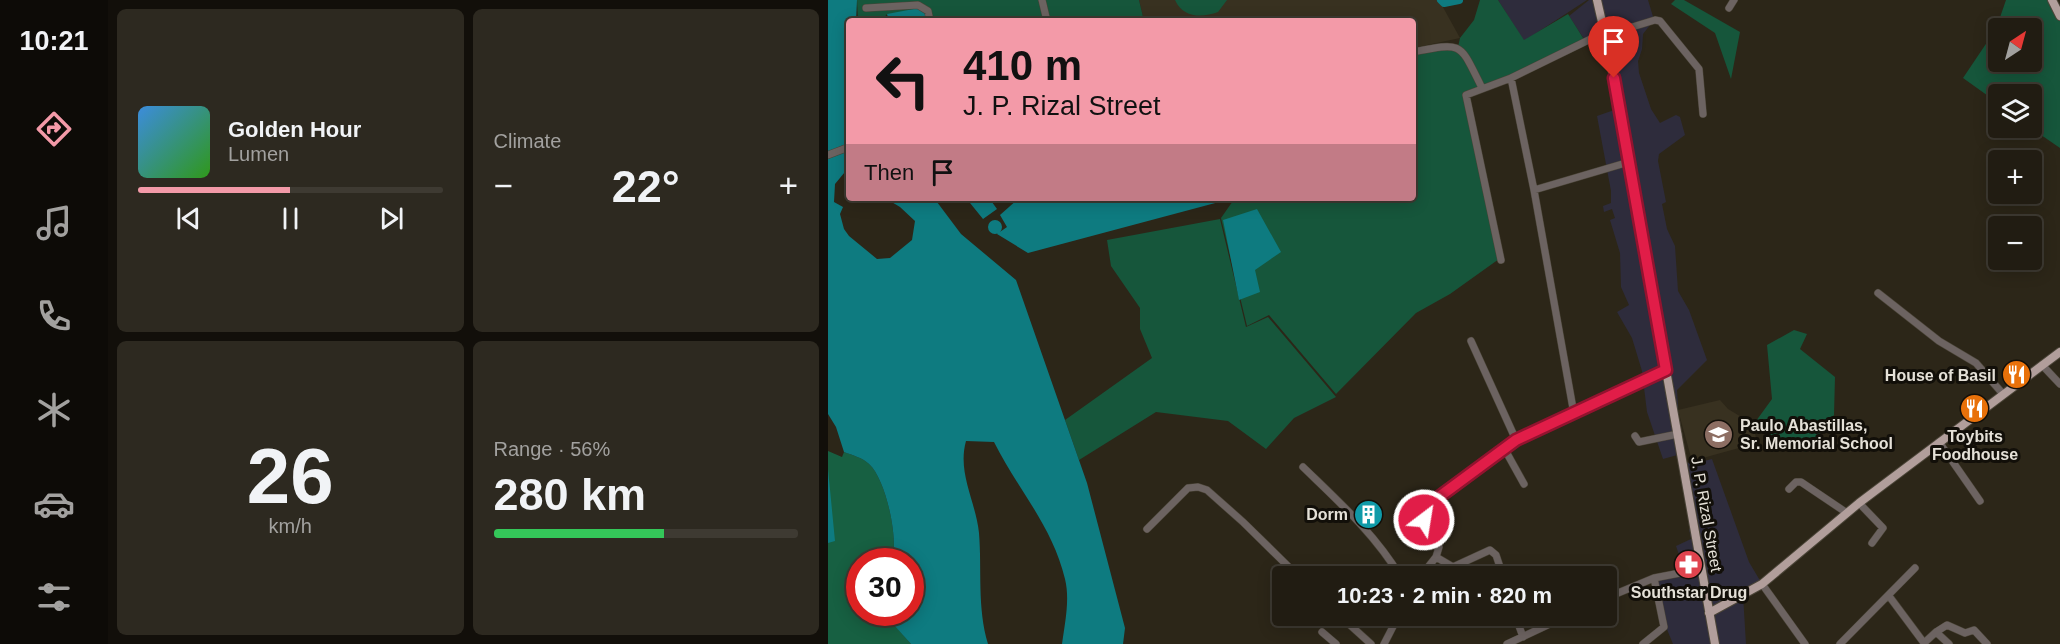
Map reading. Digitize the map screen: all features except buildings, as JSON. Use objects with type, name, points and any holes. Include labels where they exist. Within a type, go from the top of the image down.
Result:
[{"type":"main road","name":"J. P. Rizal Street","points":[[1597,0],[1629,162],[1715,644]]},
{"type":"main road","points":[[2052,0],[2060,16]]},
{"type":"main road","points":[[1709,613],[1762,584],[1859,503],[2060,352]]},
{"type":"street","points":[[1042,0],[1046,18]]},
{"type":"street","points":[[1729,8],[1734,0]]},
{"type":"street","points":[[866,8],[918,5],[928,11],[929,18]]},
{"type":"street","points":[[1501,260],[1466,95],[1511,78],[1605,33],[1655,20],[1660,21],[1699,69],[1703,114]]},
{"type":"street","points":[[1416,51],[1450,45],[1458,47],[1464,52],[1482,88]]},
{"type":"street","points":[[1511,78],[1534,190],[1574,414]]},
{"type":"street","points":[[828,154],[846,148]]},
{"type":"street","points":[[1534,190],[1629,162]]},
{"type":"street","points":[[1878,292],[1939,341],[1976,363],[2003,394]]},
{"type":"street","points":[[1471,340],[1516,440]]},
{"type":"street","points":[[2042,365],[2060,384]]},
{"type":"street","points":[[1429,566],[1438,551],[1437,540],[1424,520],[1424,508],[1516,440],[1666,370]]},
{"type":"street","points":[[1635,436],[1639,442],[1678,434]]},
{"type":"street","points":[[1939,442],[1980,501]]},
{"type":"street","points":[[1504,448],[1524,484]]},
{"type":"street","points":[[1303,467],[1354,516],[1394,566]]},
{"type":"street","points":[[1789,489],[1796,482],[1801,482],[1847,513]]},
{"type":"street","points":[[1147,529],[1188,488],[1198,487],[1207,490],[1288,566]]},
{"type":"street","points":[[1859,503],[1883,528],[1872,543]]},
{"type":"street","points":[[1455,566],[1490,550],[1496,555],[1500,566]]},
{"type":"street","points":[[1436,557],[1451,566]]},
{"type":"street","points":[[1840,644],[1915,568]]},
{"type":"street","points":[[1617,593],[1654,578],[1701,569]]},
{"type":"street","points":[[1643,644],[1664,627],[1654,578]]},
{"type":"street","points":[[1762,584],[1805,644]]},
{"type":"street","points":[[1889,596],[1923,643],[1947,625],[1965,633],[1974,630],[1987,644]]},
{"type":"street","points":[[1351,626],[1371,644]]},
{"type":"street","points":[[1384,644],[1393,626]]},
{"type":"street","points":[[1518,626],[1522,637]]},
{"type":"street","points":[[1507,644],[1546,626]]},
{"type":"street","points":[[1322,632],[1336,644]]},
{"type":"street","points":[[1936,632],[1949,644]]},
{"type":"shaded area","points":[[1139,0],[1439,0],[1460,38],[1416,47],[1416,18],[1143,18]]},
{"type":"shaded area","points":[[1498,0],[1587,0],[1524,41]]},
{"type":"shaded area","points":[[1589,0],[1648,0],[1654,20],[1643,34],[1638,61],[1639,73],[1651,109],[1660,123],[1676,115],[1680,117],[1685,135],[1659,154],[1658,161],[1666,202],[1662,204],[1667,229],[1675,246],[1678,291],[1689,310],[1707,360],[1677,390],[1681,454],[1663,459],[1647,412],[1642,371],[1632,338],[1617,312],[1629,305],[1621,287],[1620,253],[1610,220],[1615,218],[1612,209],[1604,212],[1603,206],[1611,203],[1611,191],[1597,116],[1617,109],[1605,31],[1586,42],[1569,16]]},
{"type":"shaded area","name":"Paulo Abastillas, Sr. Memorial School","points":[[1720,400],[1728,409],[1753,424],[1757,443],[1692,461],[1678,410]]},
{"type":"shaded area","points":[[1712,459],[1749,562],[1762,584],[1743,595],[1746,644],[1716,644],[1702,569],[1685,572],[1676,546],[1691,539],[1689,529],[1694,527],[1683,461],[1692,464]]},
{"type":"shaded area","points":[[1701,571],[1714,644],[1673,644],[1666,627],[1656,580]]},
{"type":"green space","points":[[857,0],[1139,0],[1143,18],[910,18],[887,14],[884,18],[858,18]]},
{"type":"green space","points":[[1175,0],[1227,0],[1218,12],[1199,16],[1183,10]]},
{"type":"green space","points":[[1480,0],[1498,0],[1524,40],[1568,14],[1585,41],[1482,88],[1458,47],[1460,38],[1474,20]]},
{"type":"green space","points":[[1675,0],[1684,0],[1740,32],[1731,79],[1715,33],[1671,4]]},
{"type":"green space","points":[[2006,0],[2052,0],[2060,16],[2060,148],[2042,136],[2042,84],[1988,84],[1988,96],[1963,78],[1988,41],[1988,72],[2042,72],[2042,18],[2000,18]]},
{"type":"green space","points":[[1449,47],[1463,54],[1480,89],[1465,96],[1499,259],[1450,294],[1416,313],[1336,394],[1269,315],[1247,326],[1221,218],[1233,201],[1416,201],[1416,52]]},
{"type":"green space","points":[[1220,219],[1246,327],[1268,317],[1336,397],[1294,418],[1266,449],[1228,421],[1156,412],[1079,460],[1065,420],[1152,358],[1140,329],[1140,308],[1111,266],[1107,240]]},
{"type":"green space","points":[[1794,330],[1807,334],[1800,349],[1835,377],[1834,415],[1806,452],[1765,432],[1756,421],[1772,399],[1767,345]]},
{"type":"green space","points":[[828,451],[842,457],[844,452],[864,460],[875,472],[890,510],[894,539],[894,548],[846,548],[846,626],[895,626],[911,644],[828,644]]},
{"type":"water","points":[[828,0],[857,0],[856,18],[846,18],[846,171],[835,184],[834,202],[843,207],[840,214],[844,229],[849,236],[877,259],[890,258],[912,240],[915,221],[890,201],[936,201],[961,234],[1016,280],[1087,483],[1125,628],[1123,644],[1062,644],[1067,595],[1065,579],[1052,542],[994,442],[966,441],[965,476],[979,533],[982,616],[988,644],[911,644],[895,626],[924,626],[924,548],[894,548],[889,510],[881,483],[867,462],[844,452],[836,427],[828,414]]},
{"type":"water","points":[[919,8],[924,11],[926,18],[888,18],[887,14]]},
{"type":"water","points":[[968,201],[991,201],[997,209],[983,219]]},
{"type":"water","points":[[1016,201],[1223,201],[1028,253],[997,234],[1007,227],[1000,215]]},
{"type":"water","points":[[1257,209],[1281,252],[1255,270],[1260,292],[1239,300],[1223,220]]},
{"type":"water","points":[[995,220],[1000,222],[1002,227],[1000,232],[995,234],[990,232],[988,227],[990,222]]},
{"type":"water","points":[[828,469],[835,541],[828,543]]},
{"type":"waterway","points":[[1441,0],[1444,3],[1459,0]]},
{"type":"place","name":"House of Basil","points":[[2017,375]]},
{"type":"place","name":"Toybits Foodhouse","points":[[1975,408]]},
{"type":"place","name":"Paulo Abastillas, Sr. Memorial School","points":[[1719,434]]},
{"type":"place","name":"Dorm","points":[[1369,514]]},
{"type":"place","name":"Southstar Drug","points":[[1689,564]]},
{"type":"route","points":[[1424,520],[1422,514],[1424,508],[1516,440],[1666,370],[1614,78]]}]
